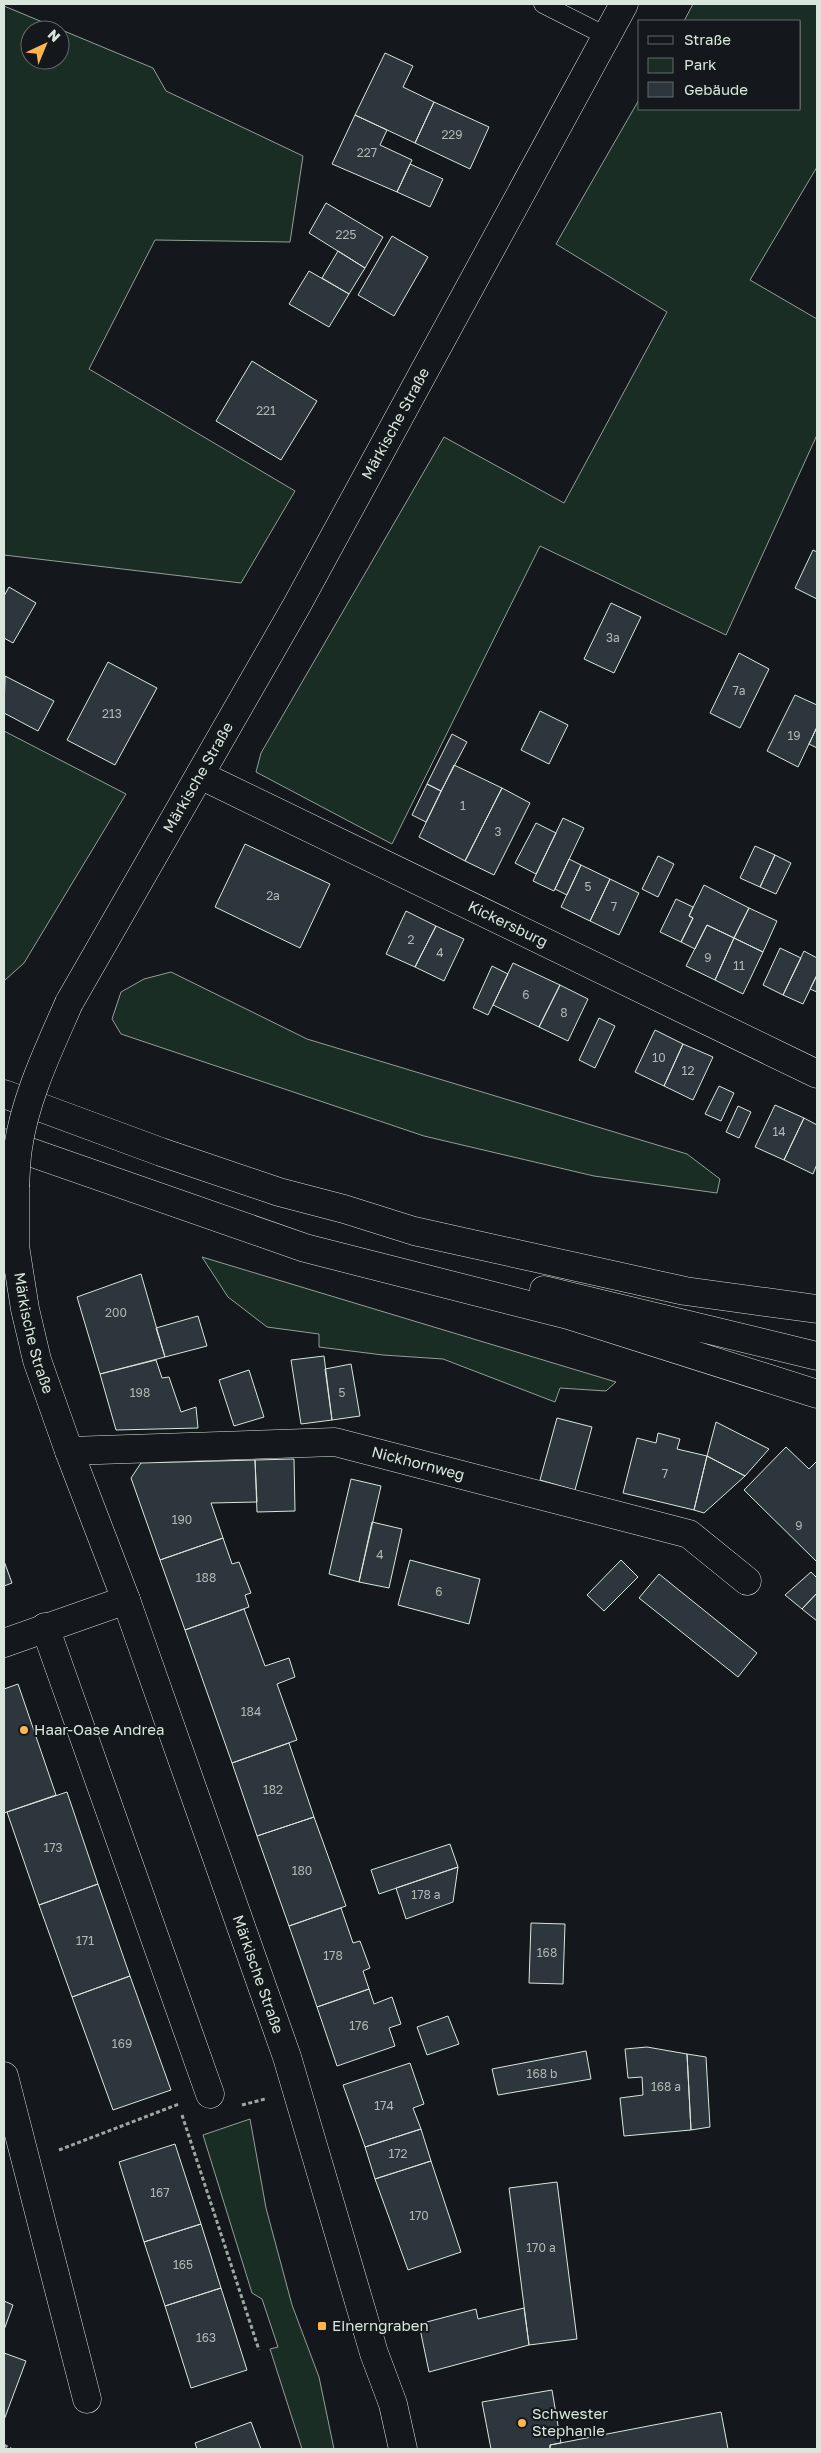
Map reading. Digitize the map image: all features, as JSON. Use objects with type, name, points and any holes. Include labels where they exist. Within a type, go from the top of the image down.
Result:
[{"type":"main road","name":"Märkische Straße","points":[[403,2449],[393,2404],[374,2353],[280,2038],[126,1600],[68,1451],[37,1360],[25,1309],[15,1246],[15,1186],[18,1147],[29,1104],[47,1054],[69,1004],[297,605],[624,4]]},
{"type":"main road","name":"Kickersburg","points":[[200,774],[817,1074]]},
{"type":"main road","points":[[4,1094],[161,1152],[261,1186],[414,1231],[685,1291],[817,1309]]},
{"type":"main road","points":[[4,1143],[304,1248],[568,1315],[817,1394]]},
{"type":"main road","points":[[423,1277],[536,1288],[817,1356]]},
{"type":"main road","name":"Nickhornweg","points":[[68,1451],[335,1442],[689,1534],[747,1582]]},
{"type":"main road","points":[[4,1643],[126,1600]]},
{"type":"main road","points":[[45,1627],[210,2094]]},
{"type":"main road","points":[[4,2076],[86,2399]]},
{"type":"main road","name":"Märkische Straße","points":[[374,2353],[388,2449]]},
{"type":"lane","points":[[543,4],[606,36]]},
{"type":"path","points":[[26,2162],[210,2094],[215,2112],[297,2091]]},
{"type":"path","points":[[179,2105],[259,2350]]},
{"type":"path","points":[[4,2445],[11,2449]]},
{"type":"green space","points":[[693,4],[817,4],[817,167],[750,280],[817,319],[817,435],[726,635],[540,546],[392,844],[256,772],[261,753],[444,437],[564,503],[667,312],[556,244],[638,101],[638,110],[801,110],[801,20],[685,20]]},
{"type":"green space","points":[[4,6],[38,20],[20,20],[20,70],[70,70],[70,33],[153,68],[166,91],[303,156],[290,242],[155,240],[89,369],[295,491],[241,583],[4,555]]},
{"type":"green space","points":[[4,731],[126,794],[24,963],[4,981]]},
{"type":"green space","points":[[171,972],[307,1039],[687,1154],[720,1179],[717,1193],[594,1176],[424,1136],[121,1034],[112,1019],[121,992],[144,979]]},
{"type":"green space","points":[[202,1257],[616,1382],[606,1391],[560,1388],[555,1402],[443,1359],[383,1355],[319,1347],[319,1334],[267,1327],[228,1297]]},
{"type":"green space","points":[[250,2119],[266,2208],[292,2305],[319,2377],[334,2449],[302,2449],[270,2349],[278,2347],[262,2299],[252,2293],[203,2135]]},
{"type":"building","points":[[385,53],[413,66],[403,87],[434,102],[415,143],[355,115]]},
{"type":"building","points":[[434,102],[489,127],[470,169],[415,143]]},
{"type":"building","points":[[355,115],[387,130],[380,145],[412,160],[397,192],[332,164]]},
{"type":"building","points":[[410,164],[443,179],[430,207],[397,192]]},
{"type":"building","points":[[326,203],[383,237],[365,268],[309,233]]},
{"type":"building","points":[[392,236],[428,257],[394,316],[358,295]]},
{"type":"building","points":[[338,251],[365,268],[349,294],[322,278]]},
{"type":"building","points":[[309,271],[349,294],[329,327],[289,304]]},
{"type":"building","points":[[252,361],[317,401],[281,460],[216,421]]},
{"type":"building","points":[[813,550],[817,552],[817,599],[795,588]]},
{"type":"building","points":[[9,587],[36,603],[13,643],[4,638],[4,596]]},
{"type":"building","points":[[611,603],[641,617],[614,673],[584,659]]},
{"type":"building","points":[[739,653],[769,669],[740,728],[710,713]]},
{"type":"building","points":[[108,662],[157,688],[115,765],[67,740]]},
{"type":"building","points":[[5,676],[54,701],[38,731],[4,713]]},
{"type":"building","points":[[795,695],[817,705],[817,727],[798,767],[767,751]]},
{"type":"building","points":[[540,711],[568,725],[549,764],[521,750]]},
{"type":"building","points":[[817,727],[817,748],[809,744]]},
{"type":"building","points":[[452,734],[467,742],[441,791],[427,784]]},
{"type":"building","points":[[454,765],[502,788],[465,861],[419,837]]},
{"type":"building","points":[[427,784],[441,791],[426,822],[412,815]]},
{"type":"building","points":[[502,788],[530,803],[494,875],[465,861]]},
{"type":"building","points":[[563,818],[584,828],[554,891],[533,881]]},
{"type":"building","points":[[536,823],[556,833],[536,874],[515,863]]},
{"type":"building","points":[[245,844],[330,884],[300,948],[215,907]]},
{"type":"building","points":[[755,846],[775,855],[760,887],[740,878]]},
{"type":"building","points":[[775,855],[791,863],[776,894],[760,887]]},
{"type":"building","points":[[658,856],[674,864],[658,897],[642,889]]},
{"type":"building","points":[[569,859],[581,865],[567,895],[555,889]]},
{"type":"building","points":[[581,865],[610,879],[590,921],[561,907]]},
{"type":"building","points":[[610,879],[639,893],[619,935],[590,921]]},
{"type":"building","points":[[704,885],[749,908],[734,938],[707,925],[695,949],[681,942],[693,918],[689,916]]},
{"type":"building","points":[[676,899],[693,907],[689,916],[693,918],[681,942],[660,932]]},
{"type":"building","points":[[749,908],[777,921],[763,952],[734,938]]},
{"type":"building","points":[[406,911],[436,926],[415,967],[386,954]]},
{"type":"building","points":[[707,925],[734,938],[715,980],[686,966]]},
{"type":"building","points":[[436,926],[464,939],[444,981],[415,967]]},
{"type":"building","points":[[734,938],[763,952],[743,994],[715,980]]},
{"type":"building","points":[[780,948],[801,958],[783,995],[763,985]]},
{"type":"building","points":[[804,951],[817,958],[817,975],[803,1004],[783,995]]},
{"type":"building","points":[[513,963],[560,985],[539,1027],[493,1005]]},
{"type":"building","points":[[492,966],[508,974],[488,1015],[473,1008]]},
{"type":"building","points":[[817,975],[817,992],[810,989]]},
{"type":"building","points":[[560,985],[588,999],[568,1041],[539,1027]]},
{"type":"building","points":[[599,1018],[615,1026],[595,1068],[579,1060]]},
{"type":"building","points":[[655,1030],[683,1044],[664,1086],[635,1072]]},
{"type":"building","points":[[683,1044],[713,1057],[693,1100],[664,1086]]},
{"type":"building","points":[[719,1086],[734,1093],[721,1121],[705,1114]]},
{"type":"building","points":[[775,1105],[804,1118],[784,1160],[755,1147]]},
{"type":"building","points":[[738,1106],[751,1112],[739,1138],[726,1132]]},
{"type":"building","points":[[804,1118],[817,1125],[817,1164],[813,1174],[784,1160]]},
{"type":"building","points":[[141,1274],[165,1357],[100,1374],[77,1297]]},
{"type":"building","points":[[198,1316],[207,1346],[165,1357],[156,1328]]},
{"type":"building","points":[[324,1356],[332,1420],[301,1424],[291,1360]]},
{"type":"building","points":[[156,1360],[162,1378],[169,1377],[181,1412],[196,1407],[198,1428],[116,1430],[100,1374]]},
{"type":"building","points":[[351,1364],[360,1416],[332,1420],[325,1369]]},
{"type":"building","points":[[249,1370],[264,1417],[234,1426],[219,1380]]},
{"type":"building","points":[[557,1418],[592,1427],[575,1490],[540,1480]]},
{"type":"building","points":[[716,1422],[769,1449],[745,1476],[707,1456]]},
{"type":"building","points":[[658,1433],[680,1439],[677,1449],[707,1456],[694,1510],[623,1493],[637,1438],[656,1443]]},
{"type":"building","points":[[786,1447],[809,1469],[817,1461],[817,1562],[744,1490]]},
{"type":"building","points":[[707,1456],[745,1476],[704,1513],[694,1510]]},
{"type":"building","points":[[294,1459],[295,1511],[257,1512],[255,1460]]},
{"type":"building","points":[[255,1460],[257,1502],[211,1503],[223,1538],[160,1560],[131,1478],[141,1463]]},
{"type":"building","points":[[351,1479],[381,1486],[359,1582],[329,1574]]},
{"type":"building","points":[[372,1522],[402,1529],[389,1588],[359,1582]]},
{"type":"building","points":[[223,1538],[232,1564],[239,1562],[251,1593],[245,1595],[249,1607],[185,1630],[160,1560]]},
{"type":"building","points":[[410,1560],[480,1579],[469,1624],[398,1605]]},
{"type":"building","points":[[621,1560],[638,1577],[604,1611],[587,1595]]},
{"type":"building","points":[[4,1561],[12,1583],[4,1586]]},
{"type":"building","points":[[811,1572],[817,1578],[817,1593],[802,1609],[785,1595]]},
{"type":"building","points":[[659,1574],[757,1653],[738,1677],[639,1598]]},
{"type":"building","points":[[817,1593],[817,1621],[802,1609]]},
{"type":"building","points":[[244,1609],[265,1666],[289,1658],[295,1677],[277,1684],[297,1740],[232,1763],[185,1630]]},
{"type":"building","points":[[18,1684],[56,1795],[4,1813],[4,1689]]},
{"type":"building","points":[[289,1743],[314,1817],[257,1836],[232,1763]]},
{"type":"building","points":[[67,1792],[98,1884],[39,1905],[7,1812]]},
{"type":"building","points":[[314,1817],[346,1906],[289,1926],[257,1836]]},
{"type":"building","points":[[450,1844],[458,1867],[379,1894],[371,1870]]},
{"type":"building","points":[[458,1867],[453,1902],[406,1919],[396,1888]]},
{"type":"building","points":[[98,1884],[130,1976],[72,1997],[39,1905]]},
{"type":"building","points":[[341,1908],[353,1943],[360,1941],[370,1968],[363,1971],[369,1989],[317,2007],[289,1926]]},
{"type":"building","points":[[531,1923],[565,1924],[563,1984],[529,1983]]},
{"type":"building","points":[[130,1976],[171,2090],[113,2110],[72,1997]]},
{"type":"building","points":[[369,1989],[374,2004],[392,1997],[401,2024],[389,2028],[395,2046],[337,2066],[317,2007]]},
{"type":"building","points":[[448,2016],[459,2044],[427,2055],[417,2027]]},
{"type":"building","points":[[647,2047],[687,2054],[691,2130],[624,2136],[620,2098],[643,2095],[642,2077],[628,2078],[625,2049]]},
{"type":"building","points":[[586,2051],[591,2079],[498,2095],[492,2069]]},
{"type":"building","points":[[687,2054],[706,2057],[710,2127],[691,2130]]},
{"type":"building","points":[[410,2063],[424,2104],[413,2108],[421,2129],[365,2147],[343,2085]]},
{"type":"building","points":[[421,2129],[431,2161],[375,2179],[365,2147]]},
{"type":"building","points":[[175,2144],[201,2224],[144,2242],[119,2162]]},
{"type":"building","points":[[431,2161],[461,2252],[408,2270],[375,2179]]},
{"type":"building","points":[[557,2182],[577,2339],[529,2345],[509,2188]]},
{"type":"building","points":[[201,2224],[221,2288],[165,2306],[144,2242]]},
{"type":"building","points":[[221,2288],[247,2370],[191,2388],[165,2306]]},
{"type":"building","points":[[4,2301],[13,2305],[4,2330]]},
{"type":"building","points":[[524,2308],[529,2345],[429,2372],[419,2324],[476,2309],[478,2319]]},
{"type":"building","points":[[4,2353],[26,2361],[4,2420]]},
{"type":"building","name":"Schwester Stephanie","points":[[552,2390],[561,2443],[550,2445],[550,2449],[491,2449],[482,2402]]},
{"type":"building","points":[[721,2412],[728,2449],[550,2449],[550,2445]]},
{"type":"building","points":[[251,2422],[261,2449],[197,2449],[195,2443]]},
{"type":"place","name":"Haar-Oase Andrea","points":[[24,1730]]},
{"type":"place","name":"Einerngraben","points":[[322,2326]]},
{"type":"place","name":"Schwester Stephanie","points":[[522,2423]]}]
